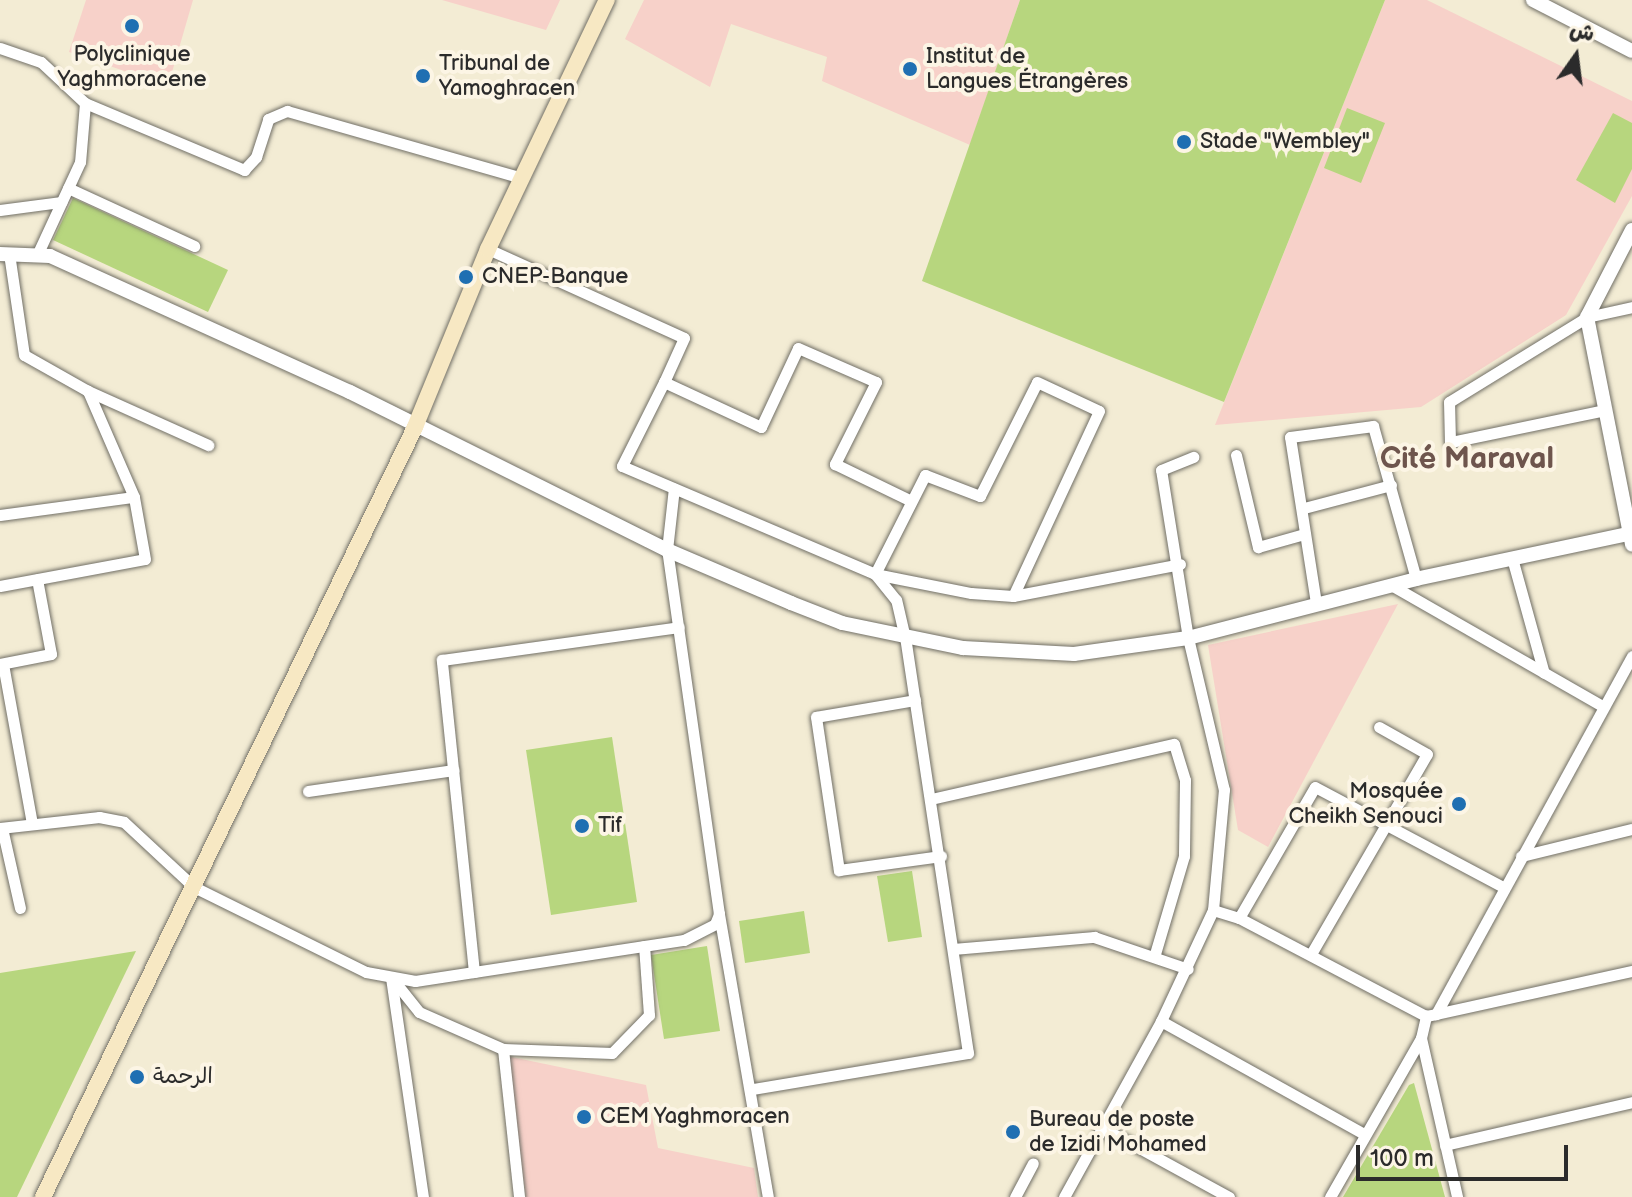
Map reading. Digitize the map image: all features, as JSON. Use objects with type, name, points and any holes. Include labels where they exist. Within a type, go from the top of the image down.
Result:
[{"type":"main road","points":[[43,1197],[415,427],[488,249],[607,0]]},
{"type":"street","points":[[1533,0],[1632,51]]},
{"type":"street","points":[[0,48],[41,62],[85,103],[244,170],[256,157],[268,119],[287,111],[522,178]]},
{"type":"street","points":[[37,255],[80,162],[85,103]]},
{"type":"street","points":[[68,188],[194,246]]},
{"type":"street","points":[[0,210],[61,202]]},
{"type":"street","points":[[208,445],[88,391],[24,355],[5,253],[50,256],[350,392],[667,550],[842,623],[905,638],[1003,652],[1074,654],[1188,638],[1416,579],[1631,537],[1587,317],[1632,230]]},
{"type":"street","points":[[488,249],[684,338],[622,466],[875,574],[971,593],[1013,596],[1180,564]]},
{"type":"street","points":[[1605,410],[1450,442],[1449,402],[1587,317],[1632,307]]},
{"type":"street","points":[[664,382],[761,427],[798,348],[876,382],[835,464],[909,500]]},
{"type":"street","points":[[875,574],[909,500],[925,475],[980,496],[1037,382],[1099,411],[1013,596]]},
{"type":"street","points":[[0,586],[145,559],[134,497],[88,391]]},
{"type":"street","points":[[1316,603],[1304,534],[1304,508],[1290,437],[1373,426],[1416,579]]},
{"type":"street","points":[[1236,455],[1258,547],[1304,534]]},
{"type":"street","points":[[1064,1197],[1188,969],[1213,910],[1222,852],[1224,790],[1188,638],[1180,564],[1161,470],[1194,457]]},
{"type":"street","points":[[1304,508],[1391,485]]},
{"type":"street","points":[[674,488],[667,550],[719,914],[753,1089],[768,1197]]},
{"type":"street","points":[[0,515],[134,497]]},
{"type":"street","points":[[1512,558],[1544,673]]},
{"type":"street","points":[[753,1089],[968,1053],[941,856],[905,638],[896,600],[875,574]]},
{"type":"street","points":[[32,823],[1,664],[51,654],[37,579]]},
{"type":"street","points":[[1391,585],[1604,707]]},
{"type":"street","points":[[474,972],[442,660],[679,627]]},
{"type":"street","points":[[1330,1197],[1632,656]]},
{"type":"street","points":[[915,700],[816,717],[839,870],[941,856]]},
{"type":"street","points":[[1311,954],[1390,825],[1427,754],[1379,727]]},
{"type":"street","points":[[931,799],[1174,744],[1185,780],[1184,856],[1154,957]]},
{"type":"street","points":[[308,791],[453,770]]},
{"type":"street","points":[[1239,918],[1315,787],[1503,887]]},
{"type":"street","points":[[20,908],[1,828],[99,817],[124,822],[194,887],[366,972],[415,981],[684,940],[715,924],[719,914]]},
{"type":"street","points":[[1521,856],[1632,829]]},
{"type":"street","points":[[1213,910],[1239,918],[1431,1015],[1632,971]]},
{"type":"street","points":[[953,949],[1094,937],[1188,969]]},
{"type":"street","points":[[391,977],[419,1012],[503,1049],[612,1053],[649,1015],[644,946]]},
{"type":"street","points":[[391,977],[423,1197]]},
{"type":"street","points":[[1161,1021],[1364,1134]]},
{"type":"street","points":[[1421,1038],[1457,1197]]},
{"type":"street","points":[[503,1049],[519,1197]]},
{"type":"street","points":[[1445,1145],[1632,1102]]},
{"type":"street","points":[[1101,1127],[1229,1197]]},
{"type":"street","points":[[1015,1197],[1033,1163]]},
{"type":"shaded area","name":"Polyclinique Yaghmoracene","points":[[86,0],[193,0],[168,86],[69,52]]},
{"type":"shaded area","points":[[442,0],[560,0],[546,30]]},
{"type":"shaded area","name":"Institut de Langues Étrangères","points":[[644,0],[1020,0],[970,145],[822,81],[827,57],[731,24],[710,87],[625,39]]},
{"type":"shaded area","points":[[1385,0],[1427,0],[1632,101],[1632,196],[1566,315],[1421,407],[1215,425]]},
{"type":"shaded area","points":[[1398,604],[1268,847],[1238,830],[1208,645]]},
{"type":"shaded area","name":"CEM Yaghmoracen","points":[[507,1056],[646,1085],[658,1148],[754,1168],[758,1197],[526,1197]]},
{"type":"green space","points":[[1020,0],[1385,0],[1224,402],[922,281]]},
{"type":"green space","points":[[1347,108],[1385,123],[1361,183],[1324,168]]},
{"type":"green space","points":[[1613,113],[1632,123],[1632,169],[1615,203],[1576,180]]},
{"type":"green space","points":[[73,198],[228,270],[208,312],[53,240]]},
{"type":"green space","name":"Tif","points":[[612,737],[637,902],[551,915],[526,750]]},
{"type":"green space","points":[[912,871],[922,937],[888,942],[877,876]]},
{"type":"green space","points":[[804,911],[810,953],[745,963],[739,921]]},
{"type":"green space","points":[[707,946],[720,1031],[664,1039],[651,955]]},
{"type":"green space","points":[[136,951],[17,1197],[0,1197],[0,973]]},
{"type":"green space","points":[[1414,1083],[1445,1197],[1343,1197],[1409,1085]]},
{"type":"place","name":"Polyclinique Yaghmoracene","points":[[132,26]]},
{"type":"place","name":"Institut de Langues Étrangères","points":[[910,69]]},
{"type":"place","name":"Tribunal de Yamoghracen","points":[[423,76]]},
{"type":"place","name":"Stade \"Wembley\"","points":[[1184,142]]},
{"type":"place","name":"CNEP-Banque","points":[[466,277]]},
{"type":"place","name":"Mosquée Cheikh Senouci","points":[[1459,804]]},
{"type":"place","name":"Tif","points":[[582,826]]},
{"type":"place","name":"الرحمة","points":[[137,1077]]},
{"type":"place","name":"CEM Yaghmoracen","points":[[584,1117]]},
{"type":"place","name":"Bureau de poste de Izidi Mohamed","points":[[1013,1132]]},
{"type":"district","name":"Cité Maraval","points":[[1467,459]]}]
